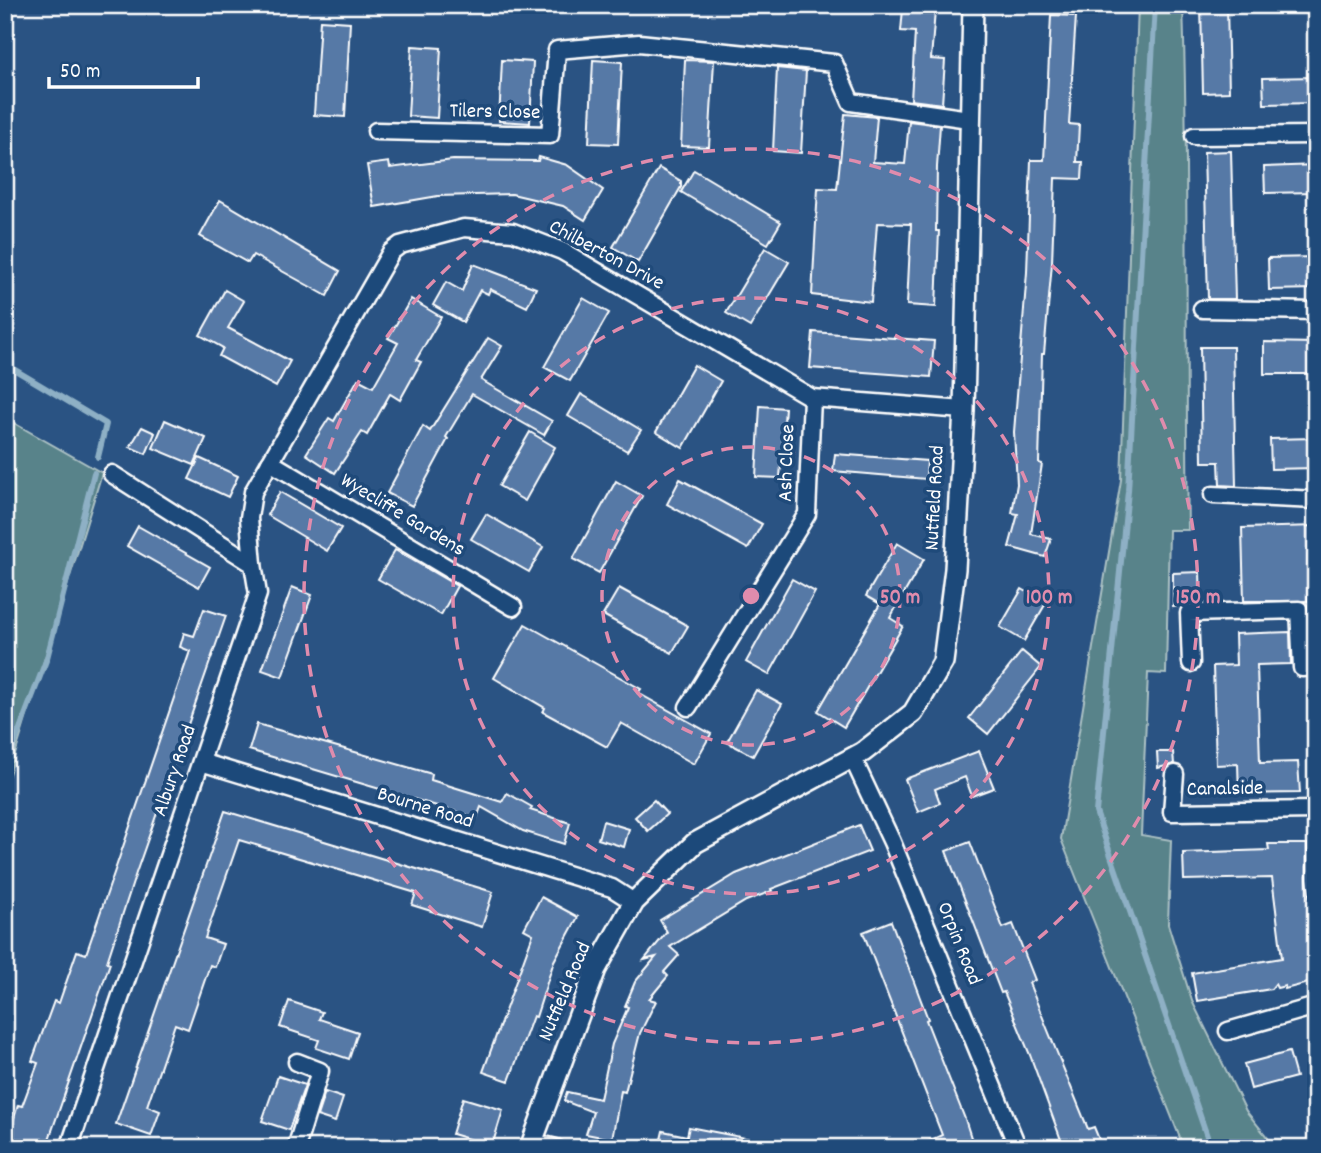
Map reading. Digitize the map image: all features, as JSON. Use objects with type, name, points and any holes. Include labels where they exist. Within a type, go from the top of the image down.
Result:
[{"type":"street","name":"Nutfield Road","points":[[531,1145],[596,969],[634,902],[695,843],[853,759],[913,713],[943,662],[955,569],[964,410],[973,5]]},
{"type":"street","name":"Tilers Close","points":[[376,131],[550,135],[557,50],[639,43],[834,63],[851,102],[969,119]]},
{"type":"street","points":[[1194,136],[1316,135]]},
{"type":"street","name":"Chilberton Drive","points":[[253,564],[249,518],[253,492],[391,252],[400,245],[464,228],[513,232],[562,251],[812,398],[964,410]]},
{"type":"street","points":[[1202,309],[1316,311]]},
{"type":"street","name":"Ash Close","points":[[688,707],[807,514],[812,398]]},
{"type":"street","name":"Wyecliffe Gardens","points":[[270,462],[513,607]]},
{"type":"street","points":[[112,474],[253,564]]},
{"type":"street","points":[[1213,495],[1316,500]]},
{"type":"street","name":"Albury Road","points":[[69,1148],[257,601],[258,583],[253,564]]},
{"type":"street","points":[[1191,663],[1189,613],[1299,610],[1302,668],[1316,667]]},
{"type":"street","name":"Orpin Road","points":[[853,759],[892,842],[1018,1148]]},
{"type":"street","name":"Bourne Road","points":[[201,762],[612,888],[634,902]]},
{"type":"street","name":"Canalside","points":[[1175,774],[1172,812],[1316,810]]},
{"type":"street","points":[[1228,1031],[1316,1006]]},
{"type":"street","points":[[296,1148],[320,1070],[297,1062]]},
{"type":"street","points":[[531,1145],[556,1148]]},
{"type":"green space","points":[[1138,5],[1183,5],[1188,530],[1169,530],[1166,674],[1148,673],[1141,835],[1171,840],[1168,924],[1192,1001],[1246,1111],[1276,1148],[1184,1148],[1061,839],[1121,480]]},
{"type":"green space","points":[[5,418],[102,473],[5,787]]},
{"type":"building","points":[[1201,5],[1227,5],[1229,92],[1203,93]]},
{"type":"building","points":[[903,9],[935,11],[931,59],[945,60],[942,104],[911,100],[915,32],[901,31]]},
{"type":"building","points":[[1051,15],[1076,16],[1069,124],[1079,125],[1077,162],[1083,162],[1082,179],[1055,178],[1052,263],[1042,354],[1039,463],[1042,464],[1031,534],[1051,539],[1045,557],[1009,547],[1018,514],[1012,513],[1017,484],[1014,432],[1027,272],[1031,160],[1044,160]]},
{"type":"building","points":[[320,20],[350,22],[345,117],[314,115]]},
{"type":"building","points":[[412,46],[441,48],[437,118],[408,116]]},
{"type":"building","points":[[502,60],[533,62],[530,123],[499,121]]},
{"type":"building","points":[[593,60],[622,62],[618,144],[589,143]]},
{"type":"building","points":[[685,60],[714,61],[709,147],[681,146]]},
{"type":"building","points":[[777,68],[806,71],[801,153],[773,151]]},
{"type":"building","points":[[1316,77],[1316,103],[1264,104],[1263,78]]},
{"type":"building","points":[[845,114],[877,117],[873,162],[905,164],[909,121],[940,125],[936,307],[907,305],[911,224],[877,223],[871,302],[812,295],[818,188],[837,189]]},
{"type":"building","points":[[1231,151],[1235,299],[1208,299],[1204,152]]},
{"type":"building","points":[[539,157],[567,165],[603,190],[585,220],[563,206],[512,194],[438,196],[374,207],[367,165],[389,162],[390,168],[453,160],[538,161]]},
{"type":"building","points":[[1316,165],[1316,192],[1265,193],[1264,167]]},
{"type":"building","points":[[659,168],[681,181],[681,187],[638,262],[613,247]]},
{"type":"building","points":[[694,170],[781,222],[768,244],[681,192]]},
{"type":"building","points":[[220,200],[340,271],[327,296],[253,255],[248,263],[200,236]]},
{"type":"building","points":[[765,248],[789,262],[750,327],[726,313]]},
{"type":"building","points":[[1316,257],[1316,289],[1269,290],[1268,258]]},
{"type":"building","points":[[473,264],[536,288],[527,307],[490,289],[488,294],[480,290],[463,322],[433,305],[446,282],[462,291]]},
{"type":"building","points":[[225,290],[244,301],[228,328],[290,361],[276,387],[219,356],[223,348],[200,335]]},
{"type":"building","points":[[583,298],[609,313],[570,381],[544,367]]},
{"type":"building","points":[[411,299],[441,317],[416,360],[421,362],[400,400],[390,394],[367,435],[362,432],[335,473],[306,454],[329,418],[334,421],[358,379],[373,387],[398,343],[388,338]]},
{"type":"building","points":[[813,332],[934,341],[931,377],[810,368]]},
{"type":"building","points":[[488,338],[502,346],[481,380],[552,421],[544,435],[472,394],[446,437],[448,439],[412,506],[387,493],[423,426],[430,431]]},
{"type":"building","points":[[1264,342],[1316,343],[1316,374],[1264,374]]},
{"type":"building","points":[[1200,347],[1233,347],[1236,486],[1220,485],[1219,462],[1202,462]]},
{"type":"building","points":[[694,365],[721,381],[683,448],[656,432]]},
{"type":"building","points":[[581,394],[641,430],[627,451],[568,416]]},
{"type":"building","points":[[760,406],[785,408],[780,478],[756,477]]},
{"type":"building","points":[[165,420],[206,438],[194,465],[153,448]]},
{"type":"building","points":[[142,427],[155,433],[146,454],[130,447]]},
{"type":"building","points":[[530,432],[555,447],[525,501],[499,486]]},
{"type":"building","points":[[1316,438],[1316,468],[1271,469],[1270,439]]},
{"type":"building","points":[[835,454],[927,461],[926,479],[833,471]]},
{"type":"building","points":[[199,458],[238,476],[228,497],[189,479]]},
{"type":"building","points":[[680,479],[762,524],[748,549],[667,504]]},
{"type":"building","points":[[616,481],[642,496],[599,573],[573,559]]},
{"type":"building","points":[[280,492],[341,528],[327,551],[267,515]]},
{"type":"building","points":[[486,514],[543,547],[529,572],[471,539]]},
{"type":"building","points":[[138,526],[210,567],[199,587],[127,546]]},
{"type":"building","points":[[1316,526],[1316,554],[1308,555],[1308,601],[1244,601],[1242,528]]},
{"type":"building","points":[[897,543],[924,559],[890,618],[903,626],[844,727],[818,711],[880,604],[866,596]]},
{"type":"building","points":[[395,550],[457,586],[441,615],[378,579]]},
{"type":"building","points":[[1200,572],[1201,602],[1173,607],[1173,573]]},
{"type":"building","points":[[792,579],[815,592],[769,675],[746,662]]},
{"type":"building","points":[[292,587],[312,595],[282,677],[262,670]]},
{"type":"building","points":[[619,588],[688,626],[672,653],[603,615]]},
{"type":"building","points":[[1022,589],[1046,603],[1024,641],[1000,627]]},
{"type":"building","points":[[204,609],[226,616],[136,873],[107,962],[110,963],[46,1148],[5,1148],[18,1105],[22,1106],[38,1063],[32,1061],[54,1001],[59,1003],[77,951],[86,954],[190,651],[180,647],[184,633],[194,636]]},
{"type":"building","points":[[525,624],[641,689],[638,693],[711,734],[694,764],[621,723],[607,747],[543,712],[545,708],[494,678]]},
{"type":"building","points":[[1290,632],[1291,664],[1257,665],[1260,763],[1298,762],[1300,793],[1239,794],[1238,764],[1216,765],[1213,666],[1236,665],[1235,634]]},
{"type":"building","points":[[1022,651],[1041,667],[988,734],[969,718]]},
{"type":"building","points":[[756,690],[782,704],[753,756],[727,742]]},
{"type":"building","points":[[257,724],[432,774],[431,780],[502,802],[507,793],[532,807],[530,810],[570,823],[564,844],[523,831],[481,807],[477,818],[249,750]]},
{"type":"building","points":[[979,751],[994,788],[972,796],[965,777],[935,789],[940,803],[918,812],[905,779]]},
{"type":"building","points":[[1157,752],[1173,752],[1174,764],[1158,768]]},
{"type":"building","points":[[654,800],[667,814],[648,831],[635,817]]},
{"type":"building","points":[[225,811],[493,892],[482,927],[412,905],[416,893],[239,840],[205,938],[223,944],[215,967],[210,965],[188,1029],[175,1024],[147,1106],[160,1111],[151,1136],[116,1124]]},
{"type":"building","points":[[603,821],[629,829],[624,847],[598,839]]},
{"type":"building","points":[[859,825],[870,851],[746,901],[670,947],[679,955],[664,972],[668,976],[649,999],[656,1001],[640,1033],[625,1092],[621,1091],[612,1139],[586,1134],[593,1112],[564,1101],[567,1092],[600,1099],[612,1044],[628,1007],[625,1006],[635,982],[656,957],[644,960],[667,932],[660,920],[736,874]]},
{"type":"building","points":[[970,842],[1003,928],[1013,924],[1035,980],[1029,983],[1088,1129],[1094,1127],[1101,1144],[1092,1148],[1064,1148],[1030,1055],[1004,992],[1001,993],[946,851]]},
{"type":"building","points":[[1268,844],[1307,844],[1307,878],[1316,951],[1316,981],[1285,989],[1285,986],[1277,988],[1275,984],[1271,989],[1197,1001],[1192,973],[1282,958],[1272,878],[1184,880],[1183,853],[1269,850]]},
{"type":"building","points":[[541,897],[578,917],[554,961],[536,1017],[533,1016],[509,1081],[483,1072],[533,934],[524,929]]},
{"type":"building","points":[[891,921],[973,1144],[963,1148],[914,1148],[942,1135],[863,932]]},
{"type":"building","points":[[289,1001],[322,1012],[319,1019],[358,1032],[349,1059],[316,1048],[319,1040],[280,1027]]},
{"type":"building","points":[[1289,1052],[1296,1077],[1251,1089],[1244,1064]]},
{"type":"building","points":[[278,1076],[305,1085],[289,1130],[262,1121]]},
{"type":"building","points":[[325,1092],[343,1098],[335,1122],[317,1116]]},
{"type":"building","points":[[463,1098],[503,1110],[492,1146],[452,1134]]},
{"type":"building","points":[[689,1127],[756,1140],[755,1148],[659,1148],[663,1131],[687,1136]]},
{"type":"waterway","points":[[1155,5],[1128,491],[1096,812],[1211,1148]]},
{"type":"waterway","points":[[5,364],[106,424],[98,457]]},
{"type":"waterway","points":[[5,768],[47,658],[94,473]]}]
